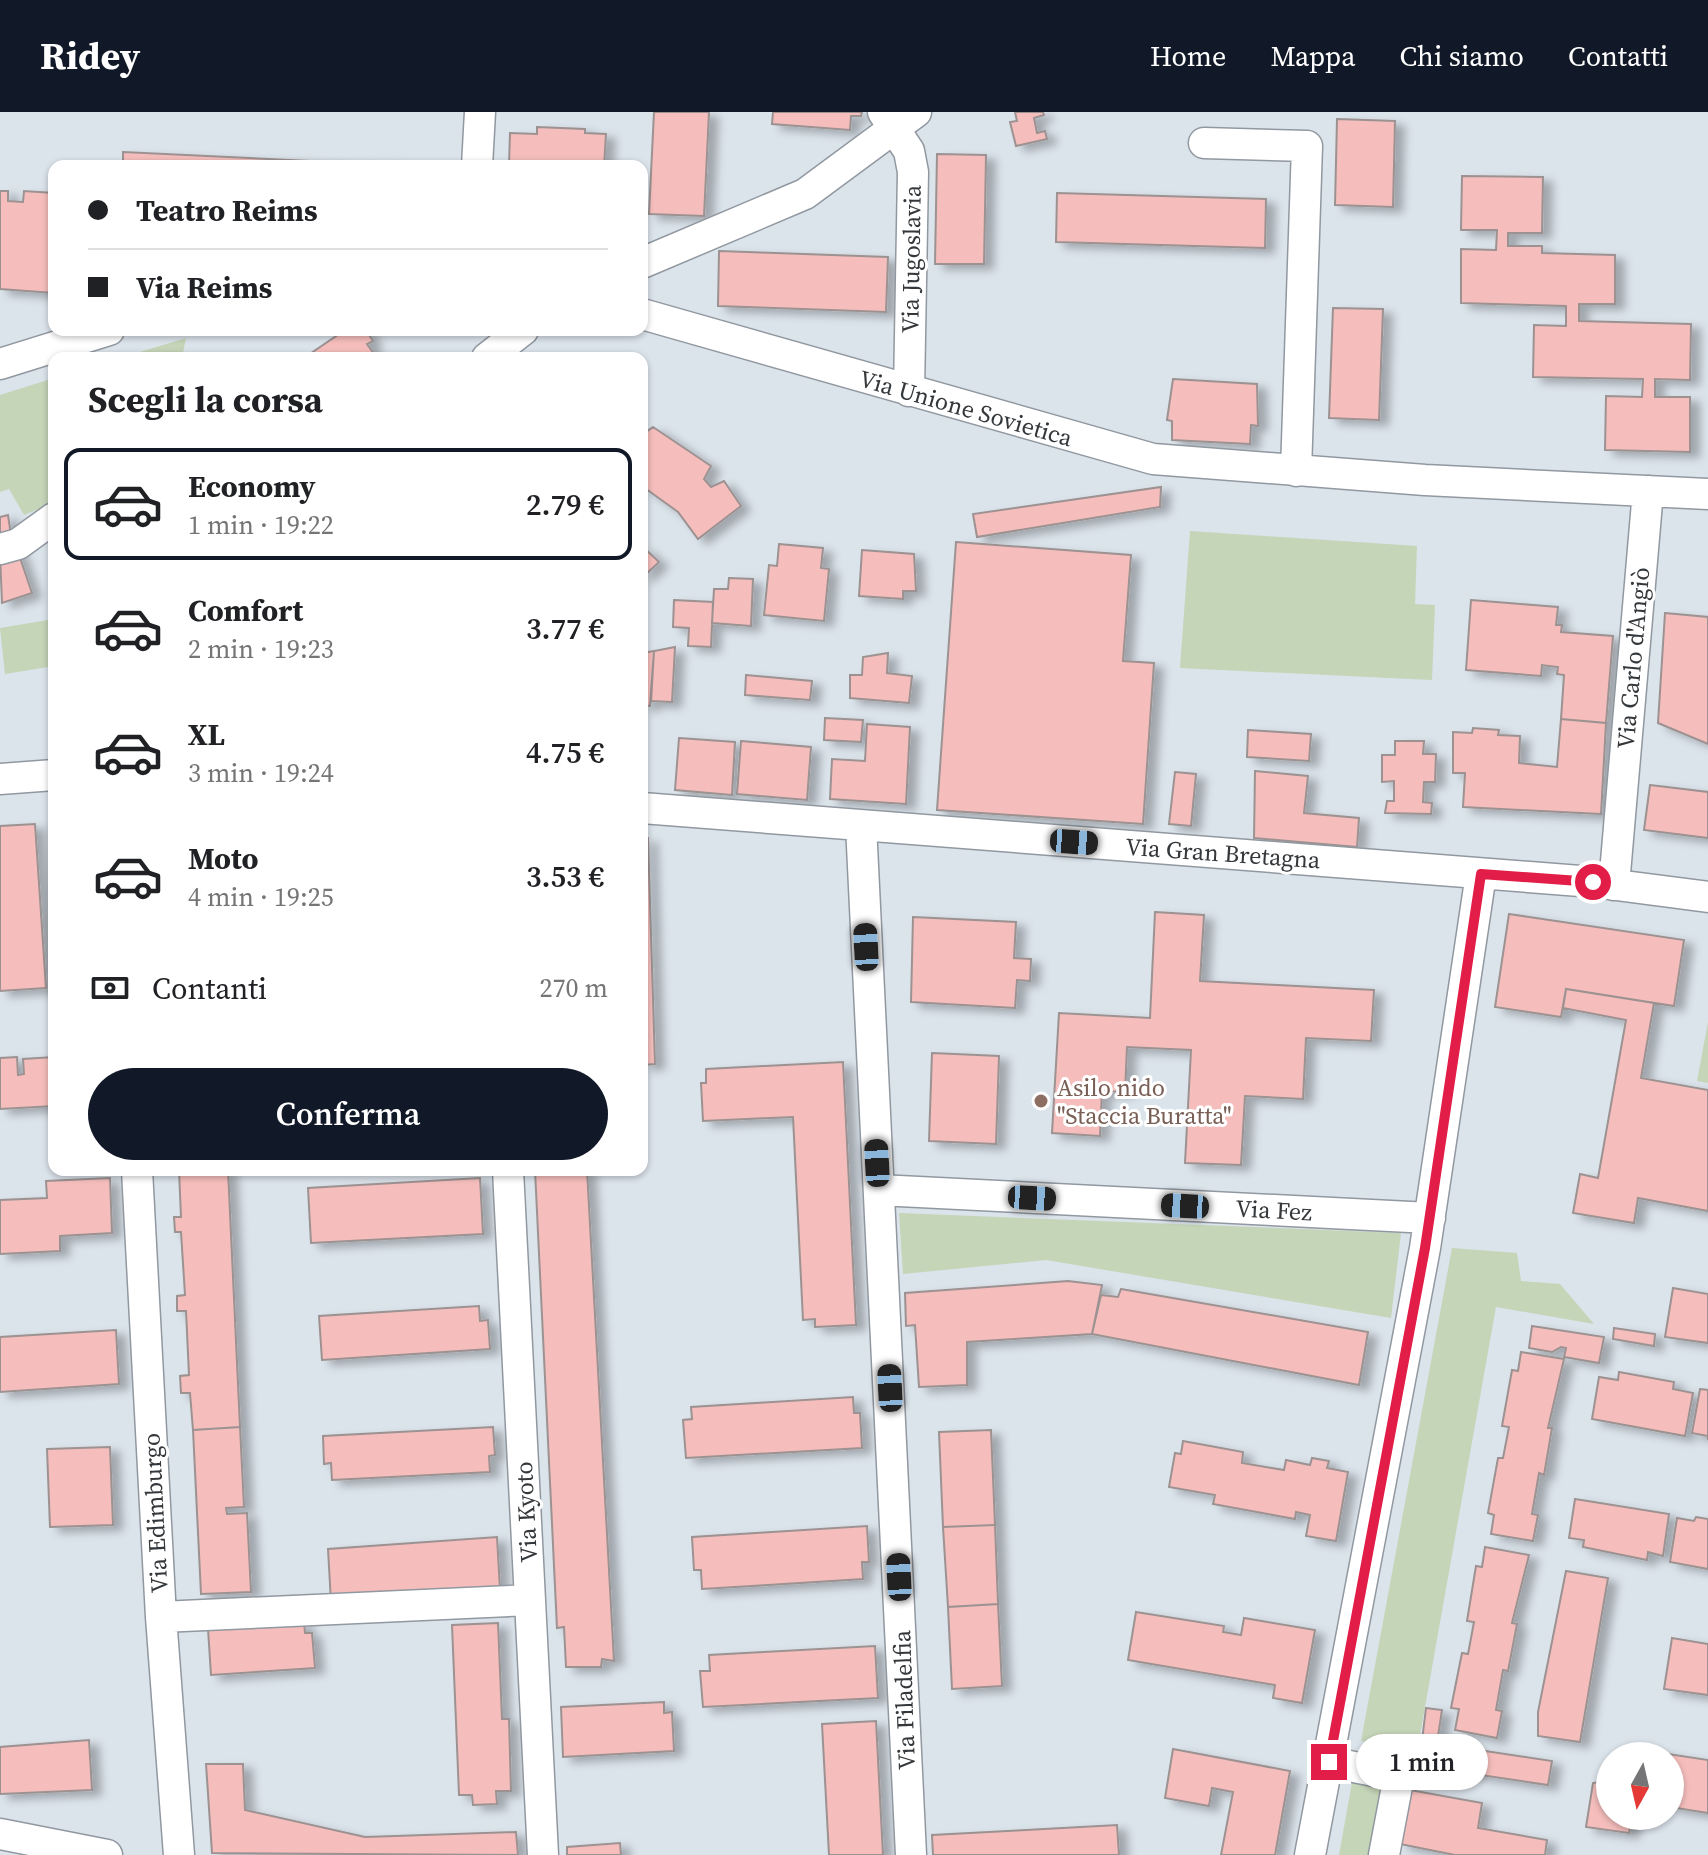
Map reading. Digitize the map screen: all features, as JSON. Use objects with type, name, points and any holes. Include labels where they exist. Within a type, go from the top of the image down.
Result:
[{"type":"street","points":[[477,160],[480,112]]},
{"type":"street","points":[[648,260],[805,194],[898,118]]},
{"type":"street","name":"Via Jugoslavia","points":[[898,118],[913,172],[909,391]]},
{"type":"street","points":[[1204,143],[1307,146],[1296,471]]},
{"type":"street","name":"Via Unione Sovietica","points":[[648,316],[1128,454],[1175,462],[1296,471],[1648,491]]},
{"type":"street","points":[[0,364],[90,336]]},
{"type":"street","points":[[495,352],[515,336]]},
{"type":"street","points":[[1648,491],[1708,494]]},
{"type":"street","name":"Via Carlo d'Angiò","points":[[1614,885],[1648,491]]},
{"type":"street","points":[[0,549],[18,544],[48,522]]},
{"type":"street","points":[[0,779],[48,775]]},
{"type":"street","name":"Via Gran Bretagna","points":[[648,808],[1614,885],[1708,897]]},
{"type":"street","name":"Via Filadelfia","points":[[861,825],[911,1855]]},
{"type":"street","points":[[1310,1855],[1430,1218],[1481,874]]},
{"type":"street","name":"Via Edimburgo","points":[[137,1176],[161,1617],[179,1855]]},
{"type":"street","name":"Via Kyoto","points":[[508,1176],[543,1855]]},
{"type":"street","name":"Via Fez","points":[[879,1190],[1430,1218]]},
{"type":"street","points":[[161,1617],[530,1600]]},
{"type":"street","points":[[1329,1762],[1399,1776],[1384,1855]]},
{"type":"street","points":[[0,1834],[107,1855]]},
{"type":"green space","points":[[186,338],[183,352],[140,352]]},
{"type":"green space","points":[[48,380],[48,505],[24,515],[9,489],[0,492],[0,395]]},
{"type":"green space","points":[[1190,531],[1417,546],[1415,604],[1435,605],[1432,680],[1180,668]]},
{"type":"green space","points":[[48,620],[48,667],[5,674],[0,628]]},
{"type":"green space","points":[[1708,1022],[1708,1083],[1697,1081]]},
{"type":"green space","points":[[899,1213],[1401,1233],[1391,1318],[1046,1260],[903,1274]]},
{"type":"green space","points":[[1452,1248],[1517,1253],[1521,1281],[1560,1284],[1594,1324],[1496,1307],[1417,1752],[1361,1741]]},
{"type":"green space","points":[[1353,1777],[1387,1784],[1374,1855],[1339,1855]]},
{"type":"building","points":[[654,112],[709,112],[704,216],[649,214]]},
{"type":"building","points":[[773,112],[862,112],[861,116],[851,116],[850,130],[772,124]]},
{"type":"building","points":[[1015,112],[1043,112],[1044,115],[1034,118],[1037,133],[1045,131],[1047,139],[1016,146],[1010,122],[1017,121]]},
{"type":"building","points":[[1337,119],[1395,121],[1393,207],[1335,205]]},
{"type":"building","points":[[537,127],[585,129],[585,133],[606,134],[604,160],[509,160],[510,133],[537,134]]},
{"type":"building","points":[[123,152],[289,160],[123,160]]},
{"type":"building","points":[[937,154],[986,155],[984,264],[935,264]]},
{"type":"building","points":[[1462,176],[1543,177],[1542,233],[1508,233],[1508,246],[1542,246],[1542,253],[1615,255],[1615,304],[1579,304],[1579,321],[1691,324],[1690,380],[1655,379],[1655,397],[1690,397],[1690,452],[1605,450],[1606,396],[1642,397],[1643,379],[1533,377],[1534,325],[1566,326],[1566,306],[1461,303],[1461,249],[1496,250],[1497,230],[1461,230]]},
{"type":"building","points":[[0,191],[8,191],[8,201],[23,202],[24,191],[48,193],[48,293],[0,289]]},
{"type":"building","points":[[1057,193],[1266,199],[1265,248],[1056,242]]},
{"type":"building","points":[[719,251],[888,257],[886,312],[718,306]]},
{"type":"building","points":[[1333,308],[1383,309],[1379,420],[1329,418]]},
{"type":"building","points":[[336,336],[370,336],[373,341],[367,344],[373,352],[313,352]]},
{"type":"building","points":[[1173,379],[1257,384],[1258,426],[1251,425],[1250,444],[1172,440],[1172,421],[1167,420]]},
{"type":"building","points":[[653,427],[711,466],[704,479],[711,487],[724,481],[741,506],[698,539],[678,512],[648,490],[648,431]]},
{"type":"building","points":[[1161,487],[1160,507],[977,537],[973,514]]},
{"type":"building","points":[[8,515],[12,542],[0,544],[0,517]]},
{"type":"building","points":[[956,542],[1131,555],[1123,661],[1154,663],[1143,824],[937,810]]},
{"type":"building","points":[[779,544],[823,548],[821,568],[829,569],[824,621],[764,615],[769,565],[777,566]]},
{"type":"building","points":[[17,549],[32,593],[2,603],[0,554]]},
{"type":"building","points":[[862,550],[914,554],[916,591],[903,591],[903,599],[859,596]]},
{"type":"building","points":[[648,552],[659,562],[648,572]]},
{"type":"building","points":[[729,578],[753,579],[751,626],[712,623],[714,589],[728,589]]},
{"type":"building","points":[[674,600],[713,602],[711,647],[688,646],[689,628],[673,627]]},
{"type":"building","points":[[1471,600],[1558,607],[1556,625],[1562,625],[1561,632],[1613,636],[1606,723],[1561,719],[1564,675],[1557,674],[1558,667],[1542,665],[1541,676],[1466,670]]},
{"type":"building","points":[[1665,613],[1708,617],[1708,744],[1658,723]]},
{"type":"building","points":[[675,647],[672,702],[651,701],[654,651]]},
{"type":"building","points":[[654,651],[650,706],[648,706],[648,652]]},
{"type":"building","points":[[888,653],[887,673],[912,676],[909,703],[850,698],[850,675],[862,675],[863,657]]},
{"type":"building","points":[[746,675],[812,681],[810,700],[745,695]]},
{"type":"building","points":[[825,718],[863,720],[861,742],[824,740]]},
{"type":"building","points":[[1561,719],[1606,723],[1601,814],[1463,807],[1465,773],[1453,773],[1453,732],[1472,733],[1473,728],[1499,730],[1498,735],[1520,736],[1519,763],[1557,767]]},
{"type":"building","points":[[867,724],[910,727],[906,804],[830,799],[832,759],[865,761]]},
{"type":"building","points":[[1248,730],[1311,734],[1309,761],[1247,757]]},
{"type":"building","points":[[679,738],[735,742],[732,795],[675,790]]},
{"type":"building","points":[[741,741],[811,747],[807,800],[737,794]]},
{"type":"building","points":[[1395,741],[1424,741],[1423,754],[1436,754],[1435,782],[1424,782],[1423,802],[1432,803],[1431,814],[1385,813],[1387,801],[1394,801],[1394,781],[1382,782],[1382,755],[1395,755]]},
{"type":"building","points":[[1255,771],[1308,776],[1304,813],[1359,818],[1357,847],[1254,838]]},
{"type":"building","points":[[1175,772],[1196,774],[1191,826],[1169,824]]},
{"type":"building","points":[[1650,785],[1708,792],[1708,838],[1644,830]]},
{"type":"building","points":[[35,824],[46,988],[0,991],[0,826]]},
{"type":"building","points":[[648,838],[655,1064],[648,1065]]},
{"type":"building","points":[[1155,912],[1204,915],[1200,981],[1374,990],[1371,1041],[1306,1038],[1303,1099],[1245,1096],[1241,1165],[1185,1163],[1191,1050],[1127,1047],[1125,1092],[1102,1091],[1100,1136],[1052,1133],[1059,1013],[1150,1018]]},
{"type":"building","points":[[1509,914],[1684,940],[1674,1006],[1566,989],[1561,1017],[1495,1007]]},
{"type":"building","points":[[913,917],[1016,922],[1014,958],[1031,959],[1030,981],[1017,980],[1015,1008],[911,1002]]},
{"type":"building","points":[[1566,989],[1654,1003],[1641,1078],[1708,1090],[1708,1211],[1638,1198],[1634,1223],[1573,1213],[1580,1174],[1598,1178],[1626,1020],[1563,1008]]},
{"type":"building","points":[[932,1053],[999,1056],[996,1144],[929,1141]]},
{"type":"building","points":[[17,1057],[18,1075],[24,1074],[23,1059],[48,1057],[48,1106],[0,1109],[0,1058]]},
{"type":"building","points":[[843,1062],[856,1325],[815,1327],[815,1319],[803,1320],[793,1117],[703,1121],[701,1083],[706,1083],[706,1069]]},
{"type":"building","points":[[179,1176],[228,1176],[240,1427],[193,1430],[190,1393],[181,1393],[180,1376],[189,1375],[186,1311],[177,1311],[177,1296],[185,1295],[181,1232],[175,1232],[174,1217],[181,1217]]},
{"type":"building","points":[[535,1176],[587,1176],[614,1661],[602,1659],[601,1667],[566,1667],[564,1627],[557,1628]]},
{"type":"building","points":[[110,1178],[112,1233],[60,1236],[60,1251],[0,1254],[0,1200],[47,1198],[46,1181]]},
{"type":"building","points":[[480,1178],[483,1234],[311,1243],[308,1188]]},
{"type":"building","points":[[1068,1281],[1102,1285],[1092,1334],[967,1342],[967,1385],[919,1387],[915,1325],[906,1326],[905,1293]]},
{"type":"building","points":[[1673,1288],[1708,1294],[1708,1343],[1665,1337]]},
{"type":"building","points":[[1121,1289],[1368,1332],[1359,1385],[1092,1334],[1101,1295],[1118,1297]]},
{"type":"building","points":[[479,1306],[480,1321],[488,1320],[490,1349],[322,1360],[319,1316]]},
{"type":"building","points":[[1532,1326],[1604,1337],[1599,1363],[1564,1357],[1566,1348],[1552,1352],[1529,1348]]},
{"type":"building","points":[[1614,1328],[1655,1334],[1654,1346],[1613,1339]]},
{"type":"building","points":[[116,1330],[119,1384],[0,1392],[0,1337]]},
{"type":"building","points":[[1521,1352],[1564,1359],[1548,1428],[1552,1428],[1544,1475],[1539,1473],[1532,1514],[1538,1515],[1533,1541],[1491,1534],[1494,1515],[1488,1513],[1498,1458],[1503,1458],[1509,1427],[1502,1426],[1512,1370],[1518,1371]]},
{"type":"building","points":[[1619,1372],[1674,1382],[1673,1389],[1693,1393],[1685,1436],[1592,1419],[1599,1377],[1618,1380]]},
{"type":"building","points":[[1700,1389],[1708,1390],[1708,1436],[1692,1433]]},
{"type":"building","points":[[853,1397],[854,1413],[860,1413],[862,1448],[686,1458],[683,1420],[692,1419],[691,1407]]},
{"type":"building","points":[[240,1427],[244,1507],[226,1508],[227,1514],[247,1513],[251,1592],[201,1594],[193,1430]]},
{"type":"building","points":[[493,1427],[495,1455],[489,1456],[490,1472],[332,1480],[331,1463],[324,1464],[323,1436]]},
{"type":"building","points":[[991,1430],[995,1525],[943,1527],[939,1432]]},
{"type":"building","points":[[1183,1441],[1243,1452],[1242,1463],[1284,1470],[1286,1460],[1310,1465],[1312,1458],[1329,1461],[1327,1468],[1348,1472],[1336,1541],[1306,1536],[1310,1515],[1296,1512],[1295,1519],[1213,1504],[1215,1495],[1169,1487],[1175,1453],[1181,1454]]},
{"type":"building","points":[[110,1447],[113,1525],[50,1527],[47,1449]]},
{"type":"building","points":[[1575,1499],[1669,1514],[1663,1556],[1648,1552],[1647,1560],[1583,1547],[1584,1540],[1569,1538]]},
{"type":"building","points":[[1696,1517],[1708,1519],[1708,1569],[1670,1562],[1677,1518],[1694,1521]]},
{"type":"building","points":[[995,1525],[998,1604],[948,1607],[943,1527]]},
{"type":"building","points":[[867,1526],[869,1562],[862,1562],[863,1579],[702,1589],[701,1570],[694,1570],[692,1537]]},
{"type":"building","points":[[497,1537],[500,1590],[331,1602],[328,1549]]},
{"type":"building","points":[[1485,1547],[1529,1555],[1512,1623],[1517,1624],[1508,1671],[1503,1670],[1496,1710],[1502,1711],[1497,1738],[1455,1730],[1459,1709],[1451,1708],[1462,1653],[1468,1654],[1474,1622],[1467,1621],[1476,1566],[1482,1567]]},
{"type":"building","points":[[1566,1571],[1608,1578],[1580,1742],[1538,1736],[1538,1712]]},
{"type":"building","points":[[998,1604],[1002,1686],[952,1689],[948,1607]]},
{"type":"building","points":[[1136,1612],[1224,1626],[1223,1632],[1241,1635],[1244,1618],[1315,1630],[1302,1703],[1273,1698],[1275,1685],[1128,1660]]},
{"type":"building","points":[[304,1622],[305,1633],[312,1633],[315,1668],[211,1675],[208,1629]]},
{"type":"building","points":[[498,1623],[502,1719],[509,1719],[511,1791],[496,1791],[497,1804],[473,1805],[472,1795],[459,1795],[452,1625]]},
{"type":"building","points":[[1672,1638],[1708,1644],[1708,1695],[1664,1689]]},
{"type":"building","points":[[875,1646],[878,1698],[703,1707],[700,1671],[710,1671],[709,1655]]},
{"type":"building","points":[[664,1702],[664,1713],[672,1712],[674,1751],[563,1757],[561,1707]]},
{"type":"building","points":[[1426,1708],[1442,1710],[1437,1743],[1422,1741]]},
{"type":"building","points":[[876,1721],[883,1855],[829,1855],[822,1724]]},
{"type":"building","points":[[1372,1738],[1393,1740],[1391,1755],[1370,1752]]},
{"type":"building","points":[[89,1740],[92,1790],[0,1794],[0,1747]]},
{"type":"building","points":[[1173,1749],[1290,1771],[1275,1855],[1221,1855],[1233,1792],[1212,1788],[1209,1806],[1165,1798]]},
{"type":"building","points":[[1472,1749],[1552,1761],[1548,1785],[1467,1773]]},
{"type":"building","points":[[1684,1756],[1708,1760],[1708,1813],[1684,1809]]},
{"type":"building","points":[[206,1764],[243,1764],[245,1810],[365,1837],[516,1832],[518,1855],[212,1853]]},
{"type":"building","points":[[1596,1782],[1596,1828],[1586,1827],[1593,1783]]},
{"type":"building","points":[[1410,1790],[1482,1803],[1478,1828],[1547,1840],[1545,1855],[1455,1855],[1400,1844]]},
{"type":"building","points":[[1117,1825],[1119,1855],[933,1855],[932,1835]]},
{"type":"building","points":[[620,1843],[621,1855],[567,1855],[567,1847]]},
{"type":"place","name":"Asilo nido \"Staccia Buratta\"","points":[[1041,1101]]},
{"type":"route","points":[[1329,1762],[1425,1248],[1481,874],[1593,882]]}]
